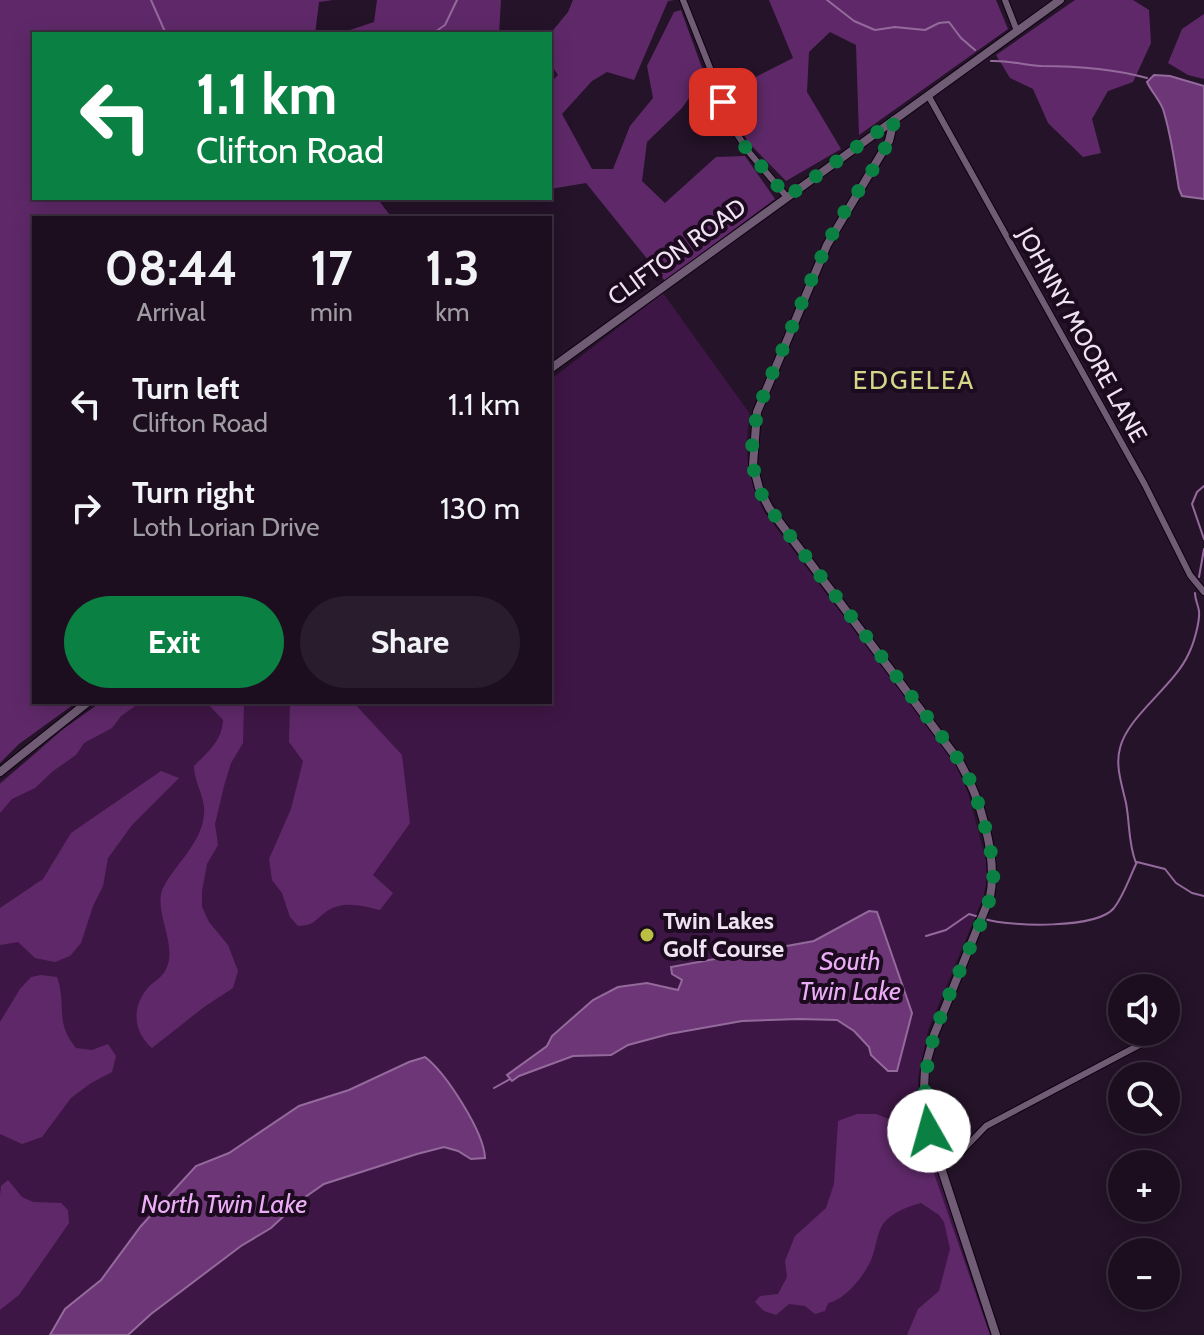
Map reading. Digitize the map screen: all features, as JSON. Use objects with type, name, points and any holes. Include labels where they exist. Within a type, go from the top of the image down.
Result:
[{"type":"street","points":[[683,0],[735,131],[787,197]]},
{"type":"street","points":[[1005,0],[1017,31]]},
{"type":"street","name":"CLIFTON ROAD","points":[[552,368],[1060,0]]},
{"type":"street","name":"JOHNNY MOORE LANE","points":[[928,95],[1145,485],[1190,575],[1204,592]]},
{"type":"street","points":[[894,120],[889,141],[827,245],[763,395],[754,428],[753,465],[769,508],[967,774],[994,867],[986,911],[943,1012],[925,1068],[925,1114],[996,1335]]},
{"type":"street","points":[[0,772],[85,704]]},
{"type":"street","points":[[940,1163],[959,1154],[986,1126],[1137,1046]]},
{"type":"shaded area","points":[[0,0],[333,0],[319,2],[315,32],[32,32],[32,200],[378,200],[390,216],[32,216],[32,704],[74,704],[19,744],[0,763]]},
{"type":"shaded area","points":[[377,0],[501,0],[499,32],[344,32],[374,22]]},
{"type":"shaded area","points":[[573,0],[675,0],[668,1],[634,80],[607,72],[592,81],[562,114],[592,169],[613,169],[630,126],[653,98],[647,66],[674,12],[681,10],[705,76],[682,108],[647,142],[642,181],[665,203],[716,157],[745,156],[775,199],[665,281],[586,183],[552,189],[552,81],[558,75],[552,66],[552,32],[568,12]]},
{"type":"shaded area","points":[[769,0],[996,0],[1008,29],[859,135],[856,45],[830,32],[809,52],[807,92],[841,149],[786,181],[747,141],[728,91],[793,58]]},
{"type":"shaded area","points":[[1075,0],[1133,0],[1149,10],[1151,43],[1133,82],[1108,91],[1092,119],[1101,153],[1083,157],[1048,123],[1033,89],[1010,78],[996,55]]},
{"type":"shaded area","points":[[1204,14],[1204,79],[1188,75],[1168,63],[1182,29]]},
{"type":"shaded area","name":"Twin Lakes Golf Course","points":[[663,293],[750,414],[748,465],[765,513],[957,767],[969,796],[986,861],[987,879],[983,898],[928,1030],[918,1079],[920,1120],[990,1335],[0,1335],[0,782],[98,704],[552,704],[552,378]]},
{"type":"shaded area","points":[[98,704],[138,704],[121,716],[112,728],[84,743],[76,755],[35,788],[12,799],[0,813],[0,784],[62,730]]},
{"type":"shaded area","points":[[208,704],[244,704],[243,743],[231,763],[224,786],[215,824],[218,845],[207,864],[202,907],[209,922],[228,945],[238,971],[233,988],[152,1048],[138,1028],[137,1012],[142,996],[163,974],[169,958],[161,897],[168,879],[199,834],[204,808],[194,766],[217,740],[223,720]]},
{"type":"shaded area","points":[[290,704],[355,704],[402,755],[410,823],[373,875],[393,893],[380,910],[340,906],[327,911],[312,923],[298,926],[290,917],[282,893],[272,880],[269,859],[291,809],[303,761],[289,742]]},
{"type":"shaded area","points":[[161,771],[179,778],[132,825],[108,858],[103,886],[81,943],[70,956],[55,962],[35,958],[18,942],[0,945],[0,908],[43,879],[71,833]]},
{"type":"shaded area","points":[[31,977],[57,977],[65,1030],[76,1048],[92,1050],[108,1044],[116,1056],[112,1072],[71,1098],[42,1137],[22,1144],[0,1134],[0,1022],[20,989]]},
{"type":"shaded area","points":[[857,1114],[876,1114],[889,1119],[895,1155],[913,1153],[922,1139],[990,1335],[907,1335],[918,1309],[939,1291],[950,1249],[944,1222],[921,1203],[900,1210],[887,1220],[864,1273],[847,1292],[828,1303],[825,1311],[815,1314],[805,1306],[789,1304],[776,1315],[764,1311],[755,1302],[760,1296],[778,1294],[787,1277],[785,1261],[795,1236],[826,1208],[834,1184],[838,1121]]},
{"type":"shaded area","points":[[8,1180],[22,1197],[33,1202],[61,1203],[68,1210],[69,1223],[19,1295],[0,1310],[0,1196],[1,1186]]},
{"type":"water","points":[[1154,75],[1170,76],[1204,86],[1204,199],[1182,196],[1179,189],[1163,109],[1147,82]]},
{"type":"water","name":"South Twin Lake","points":[[869,911],[877,912],[912,1013],[897,1071],[888,1071],[871,1055],[869,1047],[854,1031],[837,1020],[799,1019],[742,1021],[669,1034],[628,1045],[611,1055],[573,1056],[512,1081],[507,1075],[547,1046],[552,1036],[593,1000],[618,987],[647,983],[678,990],[682,980],[672,974],[671,967],[814,941]]},
{"type":"water","name":"North Twin Lake","points":[[425,1057],[462,1104],[478,1134],[485,1158],[471,1159],[444,1147],[324,1184],[271,1228],[241,1246],[151,1314],[128,1335],[50,1335],[65,1309],[101,1280],[141,1226],[196,1166],[229,1153],[299,1106],[349,1090]]},
{"type":"waterway","points":[[151,0],[165,32]]},
{"type":"waterway","points":[[435,32],[445,25],[457,0]]},
{"type":"waterway","points":[[827,0],[854,21],[875,30],[895,27],[925,30],[949,22],[975,50]]},
{"type":"waterway","points":[[991,61],[1094,69],[1147,78]]},
{"type":"waterway","points":[[1204,486],[1197,492],[1192,504],[1204,539]]},
{"type":"waterway","points":[[1199,577],[1204,549]]},
{"type":"waterway","points":[[1136,863],[1119,769],[1120,748],[1132,724],[1173,678],[1189,653],[1199,620],[1195,593]]},
{"type":"waterway","points":[[985,919],[1013,924],[1052,924],[1090,920],[1105,915],[1118,903],[1137,862],[1165,869],[1176,883],[1204,896]]},
{"type":"waterway","points":[[926,936],[946,930],[969,914],[979,917]]},
{"type":"waterway","points":[[494,1088],[510,1079]]},
{"type":"place","name":"Twin Lakes Golf Course","points":[[647,935]]},
{"type":"district","name":"EDGELEA","points":[[914,380]]},
{"type":"route","points":[[723,102],[741,142],[787,197],[894,120],[889,141],[843,214],[815,270],[757,412],[752,450],[755,476],[769,508],[967,774],[992,859],[994,876],[988,905],[943,1012],[925,1068],[925,1114],[929,1131]]}]
